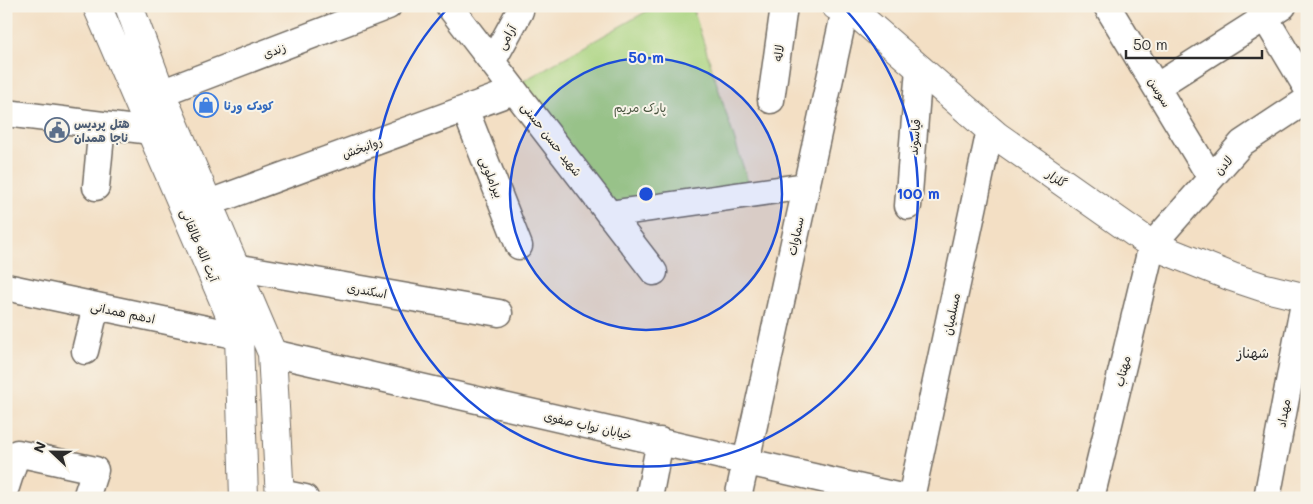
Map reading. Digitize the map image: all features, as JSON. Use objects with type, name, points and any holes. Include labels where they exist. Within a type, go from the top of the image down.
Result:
[{"type":"main road","name":"آیت الله طالقانی","points":[[97,6],[239,336],[244,498]]},
{"type":"main road","name":"آیت الله طالقانی","points":[[129,6],[161,93],[272,353],[288,496]]},
{"type":"main road","name":"گلزار","points":[[849,10],[990,130],[1152,245],[1232,277],[1306,298]]},
{"type":"main road","points":[[122,65],[147,55]]},
{"type":"street","name":"زندی","points":[[161,93],[388,6]]},
{"type":"street","name":"شهید حسن حسنی","points":[[449,6],[654,272]]},
{"type":"street","name":"لاله","points":[[772,100],[784,6]]},
{"type":"street","name":"سوسن","points":[[1107,6],[1211,178]]},
{"type":"street","name":"سماوات","points":[[738,498],[806,186],[849,10]]},
{"type":"street","points":[[1156,87],[1269,10],[1307,88]]},
{"type":"street","name":"آرامی","points":[[492,62],[520,11]]},
{"type":"street","name":"قیاسوند","points":[[908,206],[919,68]]},
{"type":"street","name":"روانبخش","points":[[209,203],[514,91]]},
{"type":"street","name":"لادن","points":[[1152,245],[1242,143],[1307,100]]},
{"type":"street","name":"بیراملویی","points":[[465,109],[519,246]]},
{"type":"street","points":[[6,114],[151,131]]},
{"type":"street","points":[[96,186],[102,125]]},
{"type":"street","name":"مسلمیان","points":[[911,498],[990,130]]},
{"type":"street","points":[[609,214],[806,186]]},
{"type":"street","name":"مهتاب","points":[[1091,498],[1152,245]]},
{"type":"street","name":"اسکندری","points":[[235,267],[499,313]]},
{"type":"street","name":"ادهم همدانی","points":[[6,287],[239,336]]},
{"type":"street","name":"مهداد","points":[[1267,498],[1306,298]]},
{"type":"street","points":[[86,351],[96,306]]},
{"type":"street","name":"خیابان نواب صفوی","points":[[272,353],[905,498]]},
{"type":"street","points":[[649,498],[660,441]]},
{"type":"street","points":[[6,487],[17,453],[94,470],[86,498]]},
{"type":"green space","name":"پارک مریم","points":[[656,6],[692,6],[749,185],[615,204],[518,84]]},
{"type":"place","name":"کودک ورنا","points":[[206,105]]},
{"type":"place","name":"هتل پردیس ناجا همدان","points":[[57,130]]},
{"type":"district","name":"شهناز","points":[[1253,352]]}]
